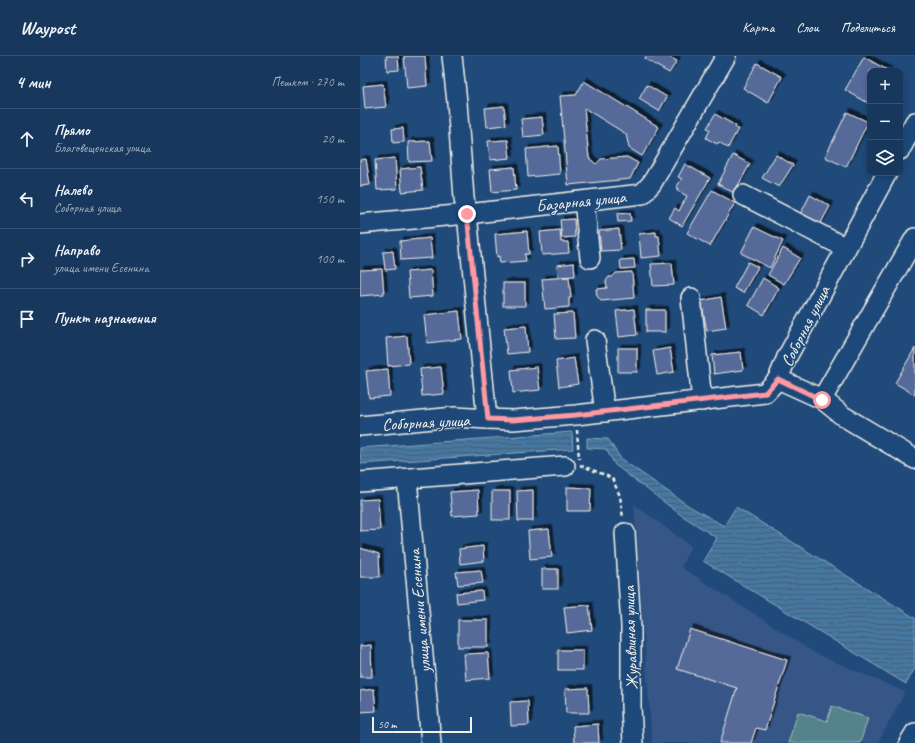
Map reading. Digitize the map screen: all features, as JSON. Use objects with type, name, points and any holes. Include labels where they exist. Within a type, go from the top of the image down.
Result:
[{"type":"street","points":[[452,56],[464,198],[467,214],[488,419]]},
{"type":"street","name":"Базарная улица","points":[[360,224],[467,214],[642,194],[652,183],[726,56]]},
{"type":"street","points":[[903,144],[915,122]]},
{"type":"street","name":"Соборная улица","points":[[360,426],[455,417],[513,420],[576,415],[765,393],[778,379],[787,357],[885,176]]},
{"type":"street","points":[[743,194],[846,248]]},
{"type":"street","points":[[584,201],[590,258]]},
{"type":"street","points":[[822,400],[915,238]]},
{"type":"street","points":[[691,298],[702,401]]},
{"type":"street","points":[[595,340],[605,412]]},
{"type":"street","points":[[778,379],[822,400],[843,416],[915,459]]},
{"type":"street","points":[[360,482],[565,466]]},
{"type":"street","name":"улица имени Есенина","points":[[406,479],[431,743]]},
{"type":"street","name":"Журавлиная улица","points":[[625,533],[631,626],[631,707],[633,743]]},
{"type":"street","points":[[909,743],[915,733]]},
{"type":"path","points":[[576,415],[580,465],[612,478],[620,496],[625,533]]},
{"type":"shaded area","points":[[572,432],[573,449],[360,464],[360,448]]},
{"type":"shaded area","points":[[587,438],[608,439],[621,459],[689,506],[724,526],[736,507],[915,618],[915,668],[906,684],[703,561],[717,538],[681,515],[615,465],[606,449],[587,448]]},
{"type":"shaded area","points":[[634,504],[691,546],[681,567],[815,653],[905,692],[878,743],[652,743]]},
{"type":"green space","points":[[832,706],[868,718],[860,743],[788,743],[798,712],[827,721]]},
{"type":"building","points":[[386,56],[398,56],[399,70],[387,71]]},
{"type":"building","points":[[404,56],[425,56],[427,86],[407,88]]},
{"type":"building","points":[[646,56],[668,56],[677,61],[669,73],[645,59]]},
{"type":"building","points":[[864,57],[884,68],[867,68],[867,102],[845,90]]},
{"type":"building","points":[[757,63],[782,77],[768,103],[743,88]]},
{"type":"building","points":[[584,81],[659,127],[642,156],[629,148],[626,134],[584,108],[589,158],[596,164],[601,159],[627,157],[638,163],[630,179],[568,185],[560,96],[576,95]]},
{"type":"building","points":[[383,84],[386,107],[365,109],[363,86]]},
{"type":"building","points":[[647,85],[667,97],[659,111],[639,99]]},
{"type":"building","points":[[504,106],[506,125],[487,127],[485,108]]},
{"type":"building","points":[[847,112],[867,122],[846,167],[825,157]]},
{"type":"building","points":[[715,114],[736,126],[735,128],[738,129],[728,148],[719,142],[717,144],[706,138],[710,130],[707,128]]},
{"type":"building","points":[[542,117],[544,135],[523,137],[521,119]]},
{"type":"building","points":[[403,128],[404,142],[393,143],[392,129]]},
{"type":"building","points":[[508,140],[510,158],[490,160],[488,141]]},
{"type":"building","points":[[430,141],[432,161],[409,162],[408,142]]},
{"type":"building","points":[[558,146],[560,174],[528,177],[526,149]]},
{"type":"building","points":[[733,155],[750,164],[734,193],[718,184]]},
{"type":"building","points":[[776,155],[793,165],[779,187],[762,178]]},
{"type":"building","points":[[395,158],[397,189],[377,190],[375,160]]},
{"type":"building","points":[[366,159],[370,185],[360,186],[360,160]]},
{"type":"building","points":[[685,164],[710,178],[682,226],[669,218],[675,208],[679,211],[687,196],[678,191],[677,186],[682,179],[678,177]]},
{"type":"building","points":[[420,167],[423,190],[402,192],[400,169]]},
{"type":"building","points":[[514,167],[516,190],[492,192],[490,169]]},
{"type":"building","points":[[712,190],[735,203],[710,246],[687,233]]},
{"type":"building","points":[[810,195],[830,206],[820,225],[800,215]]},
{"type":"building","points":[[630,213],[631,221],[618,222],[617,214]]},
{"type":"building","points":[[574,219],[575,237],[562,238],[560,220]]},
{"type":"building","points":[[754,227],[783,241],[770,268],[741,253]]},
{"type":"building","points":[[619,229],[621,250],[601,251],[599,231]]},
{"type":"building","points":[[560,230],[561,242],[568,242],[569,253],[542,255],[540,232]]},
{"type":"building","points":[[527,231],[529,254],[525,254],[526,261],[500,263],[499,256],[497,257],[495,234]]},
{"type":"building","points":[[656,232],[656,236],[659,236],[661,256],[641,258],[639,234]]},
{"type":"building","points":[[430,238],[432,258],[401,260],[400,241]]},
{"type":"building","points":[[783,248],[800,258],[784,284],[768,275]]},
{"type":"building","points":[[393,251],[395,269],[385,270],[383,252]]},
{"type":"building","points":[[634,259],[635,268],[621,269],[620,260]]},
{"type":"building","points":[[748,262],[758,267],[743,293],[734,288]]},
{"type":"building","points":[[574,263],[575,276],[558,277],[557,265]]},
{"type":"building","points":[[672,263],[674,285],[653,286],[651,264]]},
{"type":"building","points":[[382,269],[384,294],[360,296],[360,270]]},
{"type":"building","points":[[431,270],[433,296],[409,298],[407,272]]},
{"type":"building","points":[[632,272],[634,298],[601,301],[597,296],[596,289],[607,288],[606,281],[609,277],[612,277],[616,273]]},
{"type":"building","points":[[569,277],[571,298],[569,298],[569,307],[545,309],[542,279]]},
{"type":"building","points":[[763,278],[779,288],[764,315],[748,305]]},
{"type":"building","points":[[503,283],[525,283],[525,306],[503,306]]},
{"type":"building","points":[[721,297],[726,328],[707,331],[701,301]]},
{"type":"building","points":[[634,309],[637,335],[619,337],[616,311]]},
{"type":"building","points":[[646,310],[665,310],[665,332],[646,332]]},
{"type":"building","points":[[459,311],[462,339],[427,343],[424,315]]},
{"type":"building","points":[[573,313],[575,338],[556,339],[554,314]]},
{"type":"building","points":[[526,326],[528,352],[507,354],[504,328]]},
{"type":"building","points":[[407,336],[409,364],[388,366],[386,338]]},
{"type":"building","points":[[618,348],[637,348],[637,372],[618,372]]},
{"type":"building","points":[[670,348],[674,372],[657,375],[653,351]]},
{"type":"building","points":[[915,348],[915,395],[895,383]]},
{"type":"building","points":[[741,352],[743,370],[714,374],[712,355]]},
{"type":"building","points":[[574,358],[578,384],[559,387],[556,361]]},
{"type":"building","points":[[441,367],[444,394],[422,396],[420,369]]},
{"type":"building","points":[[537,367],[540,390],[513,393],[511,370]]},
{"type":"building","points":[[388,369],[390,396],[369,398],[366,371]]},
{"type":"building","points":[[567,487],[591,488],[590,511],[567,511]]},
{"type":"building","points":[[478,490],[479,514],[452,516],[450,492]]},
{"type":"building","points":[[533,490],[533,521],[518,521],[517,491]]},
{"type":"building","points":[[492,491],[510,491],[510,520],[492,520]]},
{"type":"building","points":[[378,499],[380,530],[360,531],[360,500]]},
{"type":"building","points":[[549,529],[552,557],[530,559],[528,531]]},
{"type":"building","points":[[483,546],[484,561],[460,564],[459,549]]},
{"type":"building","points":[[360,548],[379,554],[380,577],[360,577]]},
{"type":"building","points":[[542,569],[558,569],[558,589],[542,589]]},
{"type":"building","points":[[481,570],[483,583],[458,585],[456,572]]},
{"type":"building","points":[[482,591],[483,600],[457,603],[456,593]]},
{"type":"building","points":[[589,605],[592,630],[567,633],[564,607]]},
{"type":"building","points":[[458,620],[488,620],[488,647],[458,647]]},
{"type":"building","points":[[690,629],[787,660],[765,730],[756,728],[751,743],[720,743],[737,688],[677,669]]},
{"type":"building","points":[[371,645],[372,677],[360,677],[360,646]]},
{"type":"building","points":[[558,650],[583,650],[583,670],[558,670]]},
{"type":"building","points":[[488,653],[490,678],[466,680],[464,654]]},
{"type":"building","points":[[588,688],[589,713],[566,713],[565,689]]},
{"type":"building","points":[[374,689],[376,711],[360,712],[360,691]]},
{"type":"building","points":[[528,701],[529,725],[511,726],[510,702]]},
{"type":"building","points":[[598,724],[599,743],[574,743],[573,726]]},
{"type":"route","points":[[467,214],[488,419],[513,420],[576,415],[731,398],[765,393],[778,379],[822,400]]}]
